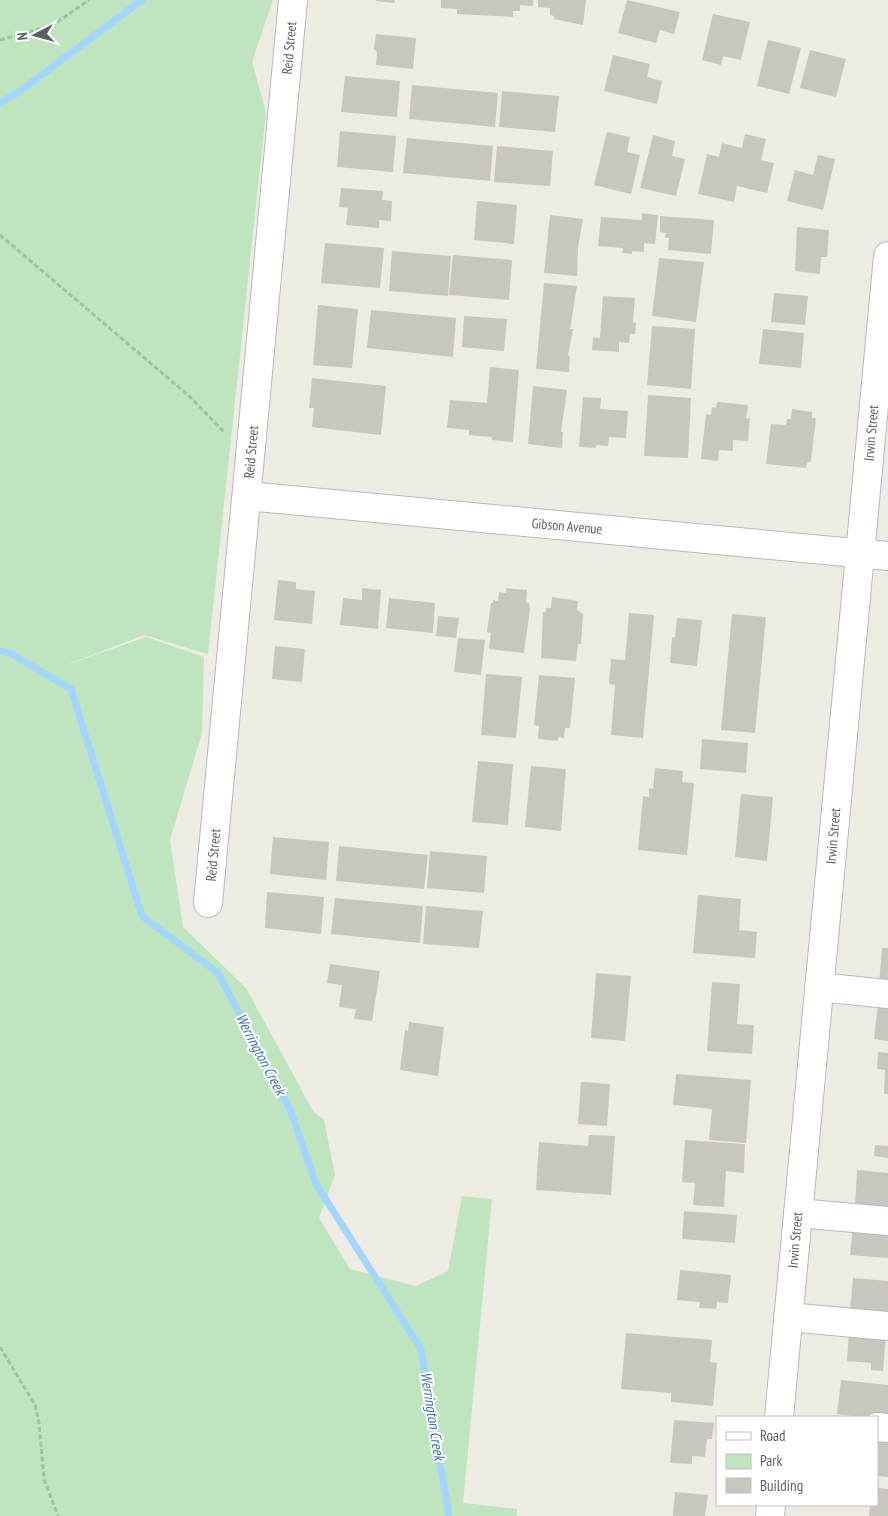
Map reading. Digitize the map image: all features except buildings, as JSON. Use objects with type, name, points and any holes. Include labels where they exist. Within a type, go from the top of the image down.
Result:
[{"type":"street","name":"Reid Street","points":[[208,903],[293,0]]},
{"type":"street","name":"Irwin Street","points":[[779,1416],[888,256]]},
{"type":"street","name":"Gibson Avenue","points":[[247,496],[888,556]]},
{"type":"street","points":[[819,988],[888,994]]},
{"type":"street","points":[[798,1213],[888,1221]]},
{"type":"street","points":[[788,1317],[888,1326]]},
{"type":"path","points":[[0,40],[53,25],[89,0]]},
{"type":"path","points":[[0,235],[188,395],[250,459]]},
{"type":"path","points":[[0,1347],[36,1405],[44,1480],[58,1516]]},
{"type":"green space","points":[[0,0],[273,0],[252,62],[266,112],[208,654],[144,635],[61,667],[146,637],[204,657],[202,733],[170,840],[183,927],[246,988],[313,1111],[324,1120],[335,1175],[319,1218],[350,1269],[416,1286],[448,1271],[462,1196],[492,1199],[463,1503],[517,1509],[517,1516],[0,1516]]},
{"type":"waterway","points":[[0,103],[20,91],[142,0]]},
{"type":"waterway","name":"Werrington Creek","points":[[0,651],[10,653],[71,689],[142,916],[218,973],[291,1112],[316,1184],[421,1349],[449,1516]]}]
